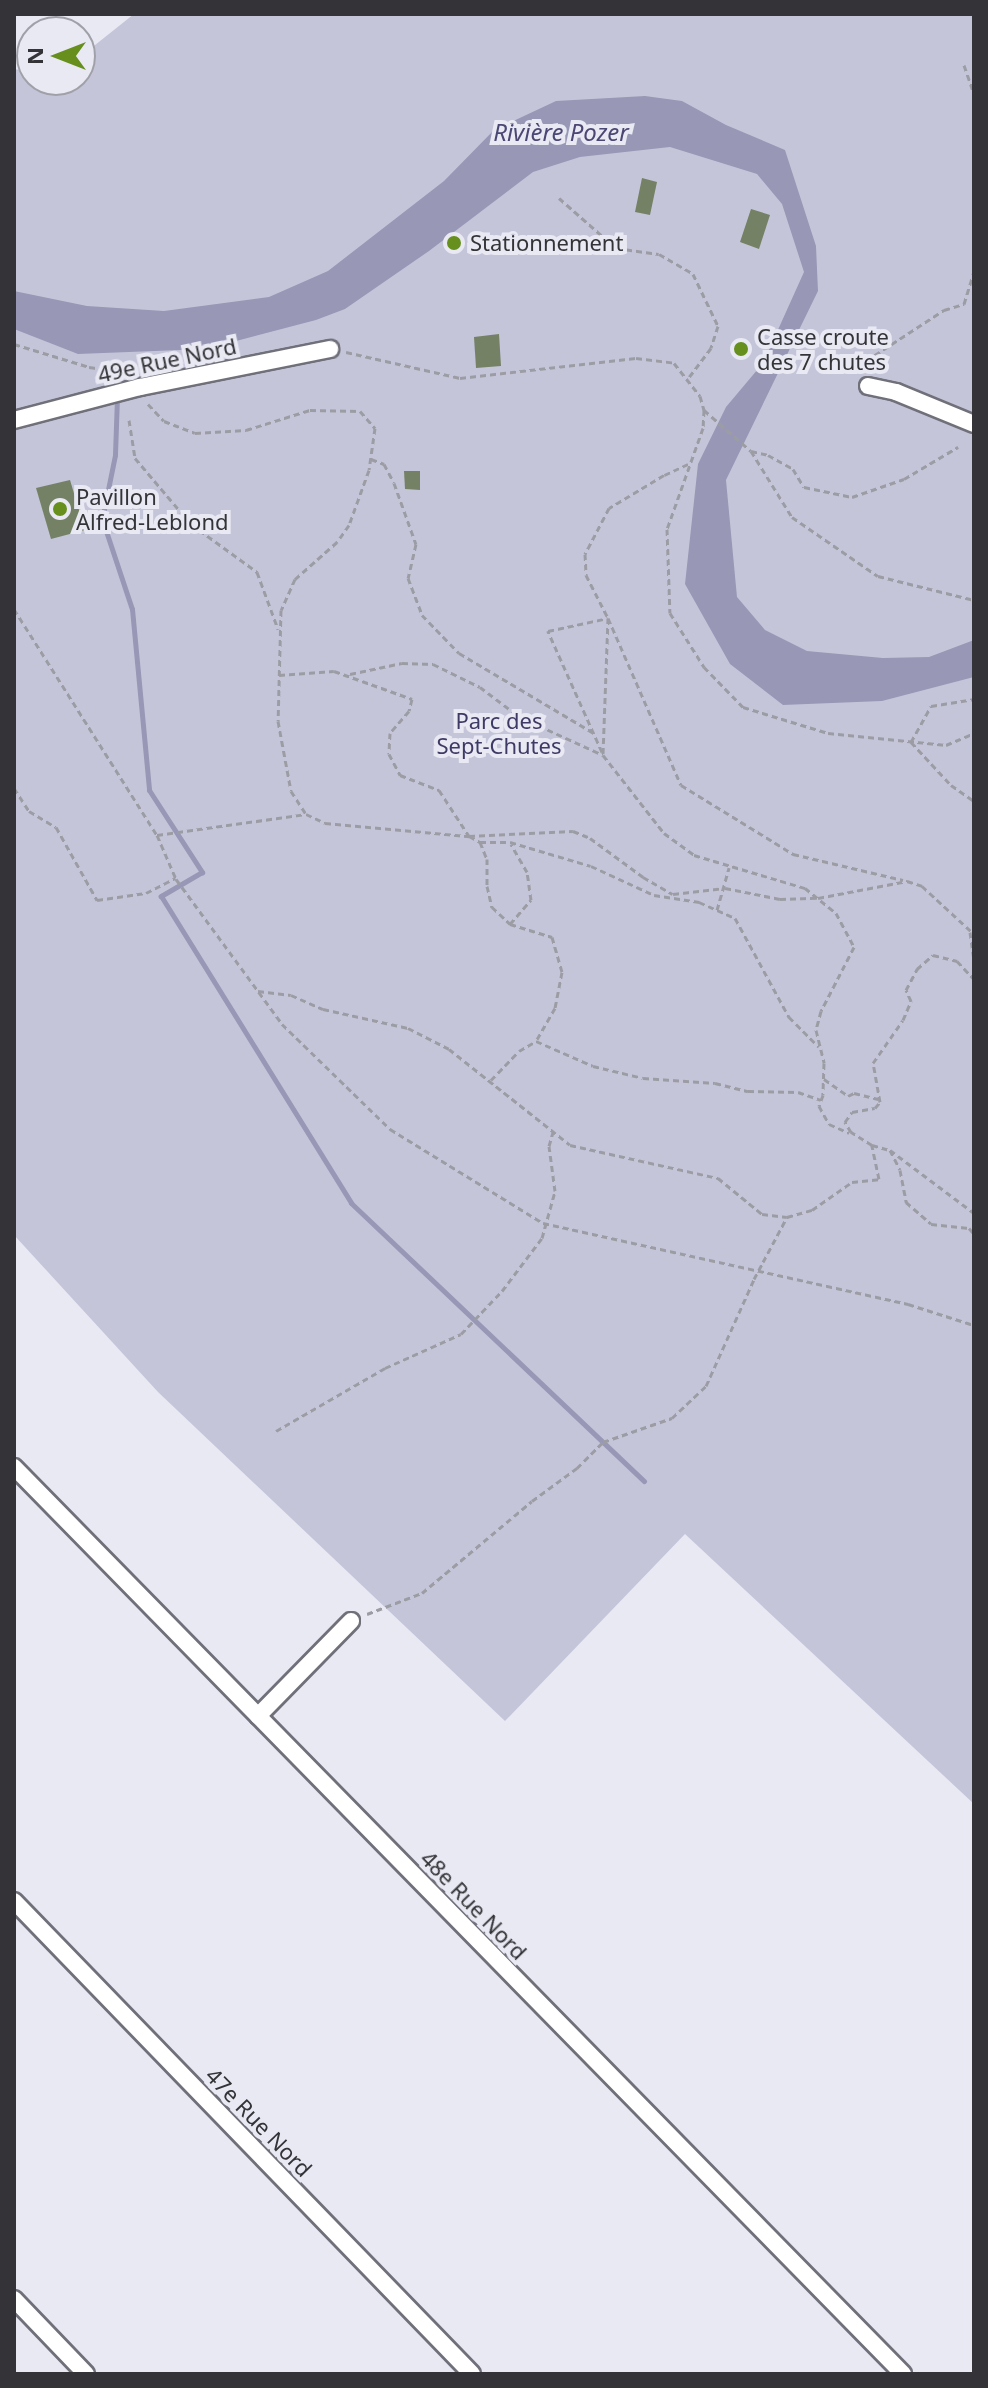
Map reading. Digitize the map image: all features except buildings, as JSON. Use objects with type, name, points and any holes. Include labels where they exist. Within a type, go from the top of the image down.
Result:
[{"type":"street","name":"49e Rue Nord","points":[[14,420],[140,387],[330,349]]},
{"type":"street","points":[[868,386],[896,392],[974,424]]},
{"type":"street","name":"48e Rue Nord","points":[[14,1467],[903,2374]]},
{"type":"street","points":[[258,1716],[351,1621]]},
{"type":"street","name":"47e Rue Nord","points":[[14,1901],[472,2374]]},
{"type":"street","points":[[14,2299],[86,2374]]},
{"type":"path","points":[[964,65],[974,94]]},
{"type":"path","points":[[559,198],[616,248],[659,254],[693,274],[718,326],[711,348],[688,378]]},
{"type":"path","points":[[858,361],[858,366],[944,310],[964,304],[974,272]]},
{"type":"path","points":[[14,344],[89,367],[129,372],[148,403],[164,421],[195,433],[246,430],[310,410],[360,411],[375,428],[371,459],[349,525],[337,542],[290,586],[281,610],[278,721],[291,791],[306,814],[325,823],[469,836],[573,831],[590,838],[643,877],[673,894],[725,888],[780,899],[818,898],[907,881]]},
{"type":"path","points":[[330,349],[460,378],[636,358],[674,363],[688,378],[704,410],[751,451],[792,517],[878,576],[974,600]]},
{"type":"path","points":[[704,410],[703,428],[667,529],[670,613],[704,667],[743,707],[828,733],[946,745],[974,733]]},
{"type":"path","points":[[129,420],[135,458],[191,524],[257,572],[279,633]]},
{"type":"path","points":[[751,451],[768,455],[793,469],[804,487],[852,497],[904,479],[958,447]]},
{"type":"path","points":[[371,459],[384,464],[389,473],[416,544],[408,578],[422,615],[459,653],[594,733]]},
{"type":"path","points":[[688,464],[609,508],[585,554],[586,575],[642,699],[665,741],[681,785],[793,854],[922,886],[974,934]]},
{"type":"path","points":[[14,612],[157,835],[175,878],[187,895],[282,1024],[390,1129],[546,1223],[908,1304],[974,1325]]},
{"type":"path","points":[[608,618],[548,631],[603,755],[664,833],[694,855],[805,888],[836,913],[854,947],[821,1011],[816,1030],[824,1079],[821,1115],[829,1124],[872,1145],[890,1150],[974,1213]]},
{"type":"path","points":[[603,755],[608,618]]},
{"type":"path","points":[[346,675],[402,663],[433,664],[480,687],[520,717],[603,755]]},
{"type":"path","points":[[279,675],[334,671],[412,699],[409,711],[390,733],[389,754],[400,775],[439,790],[469,836],[480,842],[510,842],[591,866],[654,895],[699,902],[735,918],[789,1017],[819,1047]]},
{"type":"path","points":[[911,742],[931,706],[974,699]]},
{"type":"path","points":[[911,742],[951,785],[974,801]]},
{"type":"path","points":[[14,788],[29,811],[56,827],[97,900],[146,893],[175,878]]},
{"type":"path","points":[[157,835],[306,814]]},
{"type":"path","points":[[480,842],[487,859],[487,886],[492,907],[510,924],[552,937],[562,972],[555,1008],[536,1041],[519,1051],[491,1080]]},
{"type":"path","points":[[510,842],[527,872],[531,900],[510,924]]},
{"type":"path","points":[[717,910],[729,867]]},
{"type":"path","points":[[969,930],[974,960]]},
{"type":"path","points":[[860,1137],[845,1122],[852,1112],[875,1108],[880,1102],[873,1063],[903,1020],[911,1001],[906,990],[917,969],[933,955],[957,961],[974,979]]},
{"type":"path","points":[[258,991],[291,995],[323,1009],[408,1028],[449,1049],[570,1145],[718,1178],[762,1214],[787,1217],[812,1210],[852,1182],[879,1179],[872,1145]]},
{"type":"path","points":[[536,1041],[593,1066],[643,1078],[715,1083],[748,1091],[798,1092],[821,1100]]},
{"type":"path","points":[[824,1079],[848,1096],[854,1093],[878,1099]]},
{"type":"path","points":[[276,1431],[385,1368],[461,1334],[502,1291],[542,1238],[555,1191],[549,1146],[553,1132]]},
{"type":"path","points":[[890,1150],[900,1170],[906,1202],[931,1224],[969,1228],[974,1234]]},
{"type":"path","points":[[351,1621],[422,1593],[532,1501],[577,1468],[603,1442],[672,1418],[706,1386],[754,1279],[787,1217]]},
{"type":"green space","name":"Parc des Sept-Chutes","points":[[134,14],[974,14],[974,1804],[685,1534],[505,1721],[158,1392],[14,1235],[14,69],[16,96],[96,96],[96,44]]},
{"type":"water","name":"Rivière Pozer","points":[[645,96],[682,101],[726,125],[785,150],[816,246],[818,291],[726,480],[737,597],[765,630],[807,651],[883,658],[929,657],[974,640],[974,677],[882,701],[783,705],[730,664],[685,584],[698,464],[726,407],[763,363],[804,272],[782,204],[757,174],[670,147],[580,157],[533,172],[429,251],[345,309],[316,320],[206,349],[78,354],[14,329],[14,291],[87,306],[164,311],[269,297],[328,271],[444,181],[494,130],[556,101]]},
{"type":"waterway","points":[[117,397],[115,455],[102,519],[132,609],[149,790],[202,872],[161,896],[351,1203],[644,1481]]},
{"type":"place","name":"Stationnement","points":[[454,243]]},
{"type":"place","name":"Casse croute des 7 chutes","points":[[741,349]]},
{"type":"place","name":"Pavillon Alfred-Leblond","points":[[60,509]]}]
